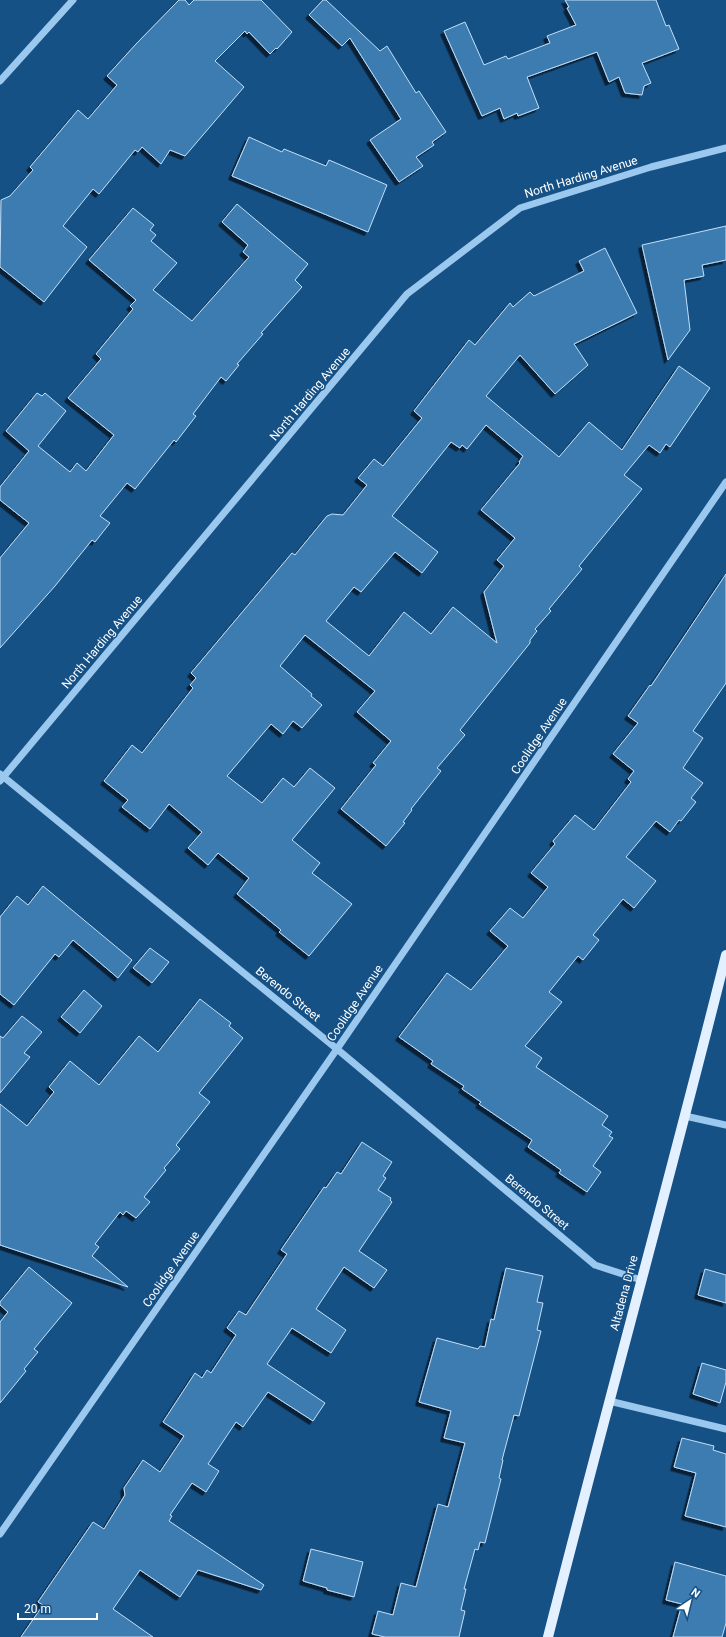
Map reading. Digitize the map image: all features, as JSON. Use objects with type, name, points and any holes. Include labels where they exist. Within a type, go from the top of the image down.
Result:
[{"type":"main road","name":"Altadena Drive","points":[[548,1637],[726,955]]},
{"type":"street","points":[[0,80],[73,0]]},
{"type":"street","name":"North Harding Avenue","points":[[1,777],[407,294],[520,208],[651,167],[726,148]]},
{"type":"street","name":"Coolidge Avenue","points":[[0,1534],[337,1049],[726,482]]},
{"type":"street","name":"Berendo Street","points":[[1,777],[337,1049],[595,1265],[641,1280]]},
{"type":"street","points":[[685,1116],[726,1125]]},
{"type":"street","points":[[609,1401],[726,1429]]},
{"type":"building","points":[[179,0],[185,0],[189,5],[194,0],[261,0],[292,32],[277,49],[276,48],[270,54],[249,32],[247,34],[245,31],[215,61],[244,87],[185,156],[170,150],[161,164],[142,147],[138,152],[135,150],[99,194],[93,189],[63,226],[87,247],[44,302],[0,267],[1,200],[10,196],[33,170],[30,167],[78,110],[88,119],[117,85],[107,76]]},
{"type":"building","points":[[323,0],[326,0],[380,51],[387,46],[416,93],[419,91],[446,132],[432,142],[434,145],[416,157],[423,166],[399,182],[370,140],[401,119],[350,38],[342,46],[309,15]]},
{"type":"building","points":[[565,0],[656,0],[666,26],[669,25],[679,49],[642,63],[651,83],[644,86],[642,95],[625,93],[619,77],[609,82],[597,52],[527,77],[539,108],[518,116],[517,113],[504,119],[500,108],[482,116],[444,31],[465,22],[484,65],[506,56],[508,59],[550,43],[547,36],[576,25],[567,8],[569,7]]},
{"type":"building","points":[[249,137],[282,152],[284,149],[326,166],[329,160],[387,185],[368,232],[232,176]]},
{"type":"building","points":[[237,204],[308,264],[295,280],[302,287],[261,333],[263,334],[237,364],[239,365],[226,381],[221,377],[193,414],[196,416],[176,442],[174,440],[135,489],[127,483],[100,516],[110,523],[95,542],[92,540],[55,586],[0,648],[0,558],[29,523],[0,500],[0,487],[29,451],[6,431],[37,393],[42,396],[45,393],[66,411],[38,446],[70,472],[77,463],[86,471],[114,435],[68,398],[101,359],[96,354],[133,309],[130,306],[136,300],[89,260],[133,208],[154,225],[150,230],[156,235],[151,241],[177,263],[153,290],[192,321],[249,257],[243,252],[248,245],[222,222]]},
{"type":"building","points":[[726,226],[726,260],[702,265],[704,276],[684,280],[690,330],[668,360],[642,245]]},
{"type":"building","points":[[605,248],[637,313],[574,344],[588,365],[555,394],[520,355],[486,396],[559,457],[589,422],[622,450],[679,366],[710,388],[670,447],[666,444],[660,453],[649,445],[624,475],[642,489],[579,566],[582,569],[549,609],[551,611],[535,629],[537,631],[530,640],[530,643],[460,730],[465,735],[437,768],[441,771],[411,809],[412,810],[403,822],[405,823],[386,846],[341,809],[376,765],[373,763],[391,741],[357,712],[375,691],[305,635],[280,666],[312,694],[311,696],[322,705],[302,728],[293,721],[283,734],[271,724],[227,776],[262,803],[283,778],[294,787],[310,768],[335,788],[292,840],[320,863],[312,873],[352,904],[309,956],[279,932],[281,930],[237,894],[249,878],[218,853],[208,865],[188,848],[202,832],[169,804],[150,829],[122,807],[128,800],[104,781],[132,745],[142,753],[193,688],[190,685],[196,678],[191,673],[292,553],[295,555],[327,516],[332,514],[343,515],[367,485],[358,478],[374,459],[383,466],[422,418],[414,411],[469,340],[475,345],[510,303],[513,307],[530,292],[534,296],[584,271],[579,261]],"holes":[[[486,425],[523,456],[519,462],[520,463],[481,510],[515,538],[497,560],[504,566],[484,592],[497,643],[453,607],[431,634],[404,612],[369,656],[326,621],[354,587],[361,592],[395,552],[422,573],[438,552],[392,516],[451,442],[460,448],[462,445],[467,449]]]},
{"type":"building","points":[[726,574],[726,683],[693,731],[703,738],[683,768],[703,783],[691,798],[696,802],[670,832],[656,821],[626,857],[656,881],[634,908],[623,899],[593,935],[599,940],[583,960],[578,956],[549,992],[562,1002],[525,1046],[542,1058],[536,1067],[608,1116],[602,1125],[612,1132],[609,1136],[613,1138],[593,1166],[601,1172],[587,1192],[559,1173],[561,1170],[528,1147],[532,1140],[479,1104],[481,1102],[462,1089],[464,1086],[431,1064],[433,1061],[399,1037],[447,973],[471,990],[508,946],[490,931],[510,908],[523,918],[548,887],[531,873],[555,844],[553,841],[575,815],[594,830],[631,782],[628,779],[634,771],[613,754],[638,723],[628,716],[650,685],[651,686]]},
{"type":"building","points":[[43,886],[132,960],[118,978],[73,940],[59,957],[55,954],[14,1005],[0,994],[0,917],[17,896],[28,905]]},
{"type":"building","points":[[150,948],[169,962],[152,983],[133,968]]},
{"type":"building","points":[[84,990],[102,1006],[80,1033],[61,1017]]},
{"type":"building","points":[[200,999],[231,1023],[229,1026],[243,1038],[199,1093],[210,1102],[176,1145],[180,1149],[164,1168],[166,1170],[144,1197],[150,1202],[136,1218],[126,1211],[123,1215],[120,1212],[95,1244],[99,1247],[92,1256],[128,1287],[0,1245],[0,1104],[27,1126],[54,1092],[49,1087],[70,1061],[99,1085],[139,1036],[158,1052]]},
{"type":"building","points":[[22,1016],[42,1032],[24,1053],[30,1057],[0,1093],[0,1036],[3,1038]]},
{"type":"building","points":[[362,1142],[392,1162],[383,1176],[386,1178],[378,1190],[391,1198],[390,1200],[392,1202],[359,1251],[387,1270],[374,1288],[344,1267],[316,1309],[346,1330],[331,1353],[292,1328],[267,1364],[325,1403],[313,1421],[268,1392],[243,1427],[236,1422],[208,1464],[219,1471],[206,1492],[192,1483],[170,1515],[172,1516],[169,1521],[264,1585],[261,1590],[198,1570],[180,1597],[140,1570],[113,1609],[153,1637],[21,1637],[43,1605],[38,1602],[93,1522],[104,1529],[125,1495],[124,1488],[143,1460],[160,1472],[184,1436],[163,1422],[195,1373],[202,1378],[207,1370],[211,1373],[236,1335],[227,1328],[239,1311],[246,1315],[287,1254],[281,1250],[324,1187],[326,1188],[337,1172],[341,1174]]},
{"type":"building","points":[[29,1267],[72,1303],[34,1349],[38,1352],[24,1369],[26,1371],[0,1403],[0,1322],[8,1312],[0,1305],[0,1302]]},
{"type":"building","points":[[506,1268],[543,1276],[537,1302],[543,1303],[537,1330],[541,1331],[519,1416],[514,1415],[502,1460],[499,1478],[501,1479],[485,1543],[480,1542],[478,1550],[475,1549],[464,1589],[466,1589],[461,1610],[465,1611],[459,1637],[385,1637],[372,1634],[378,1611],[393,1615],[401,1583],[416,1587],[438,1504],[448,1507],[465,1443],[444,1438],[451,1411],[419,1402],[437,1338],[478,1349],[480,1346],[485,1347],[491,1319],[494,1320]]},
{"type":"building","points":[[705,1269],[726,1275],[726,1303],[698,1295]]},
{"type":"building","points":[[702,1363],[726,1370],[726,1382],[720,1403],[693,1394]]},
{"type":"building","points":[[682,1438],[714,1446],[713,1450],[726,1454],[726,1527],[685,1516],[696,1473],[674,1467]]},
{"type":"building","points":[[311,1549],[363,1562],[354,1597],[327,1590],[327,1588],[303,1581]]},
{"type":"building","points":[[675,1562],[726,1576],[726,1623],[722,1637],[673,1637],[682,1604],[666,1600]]}]
